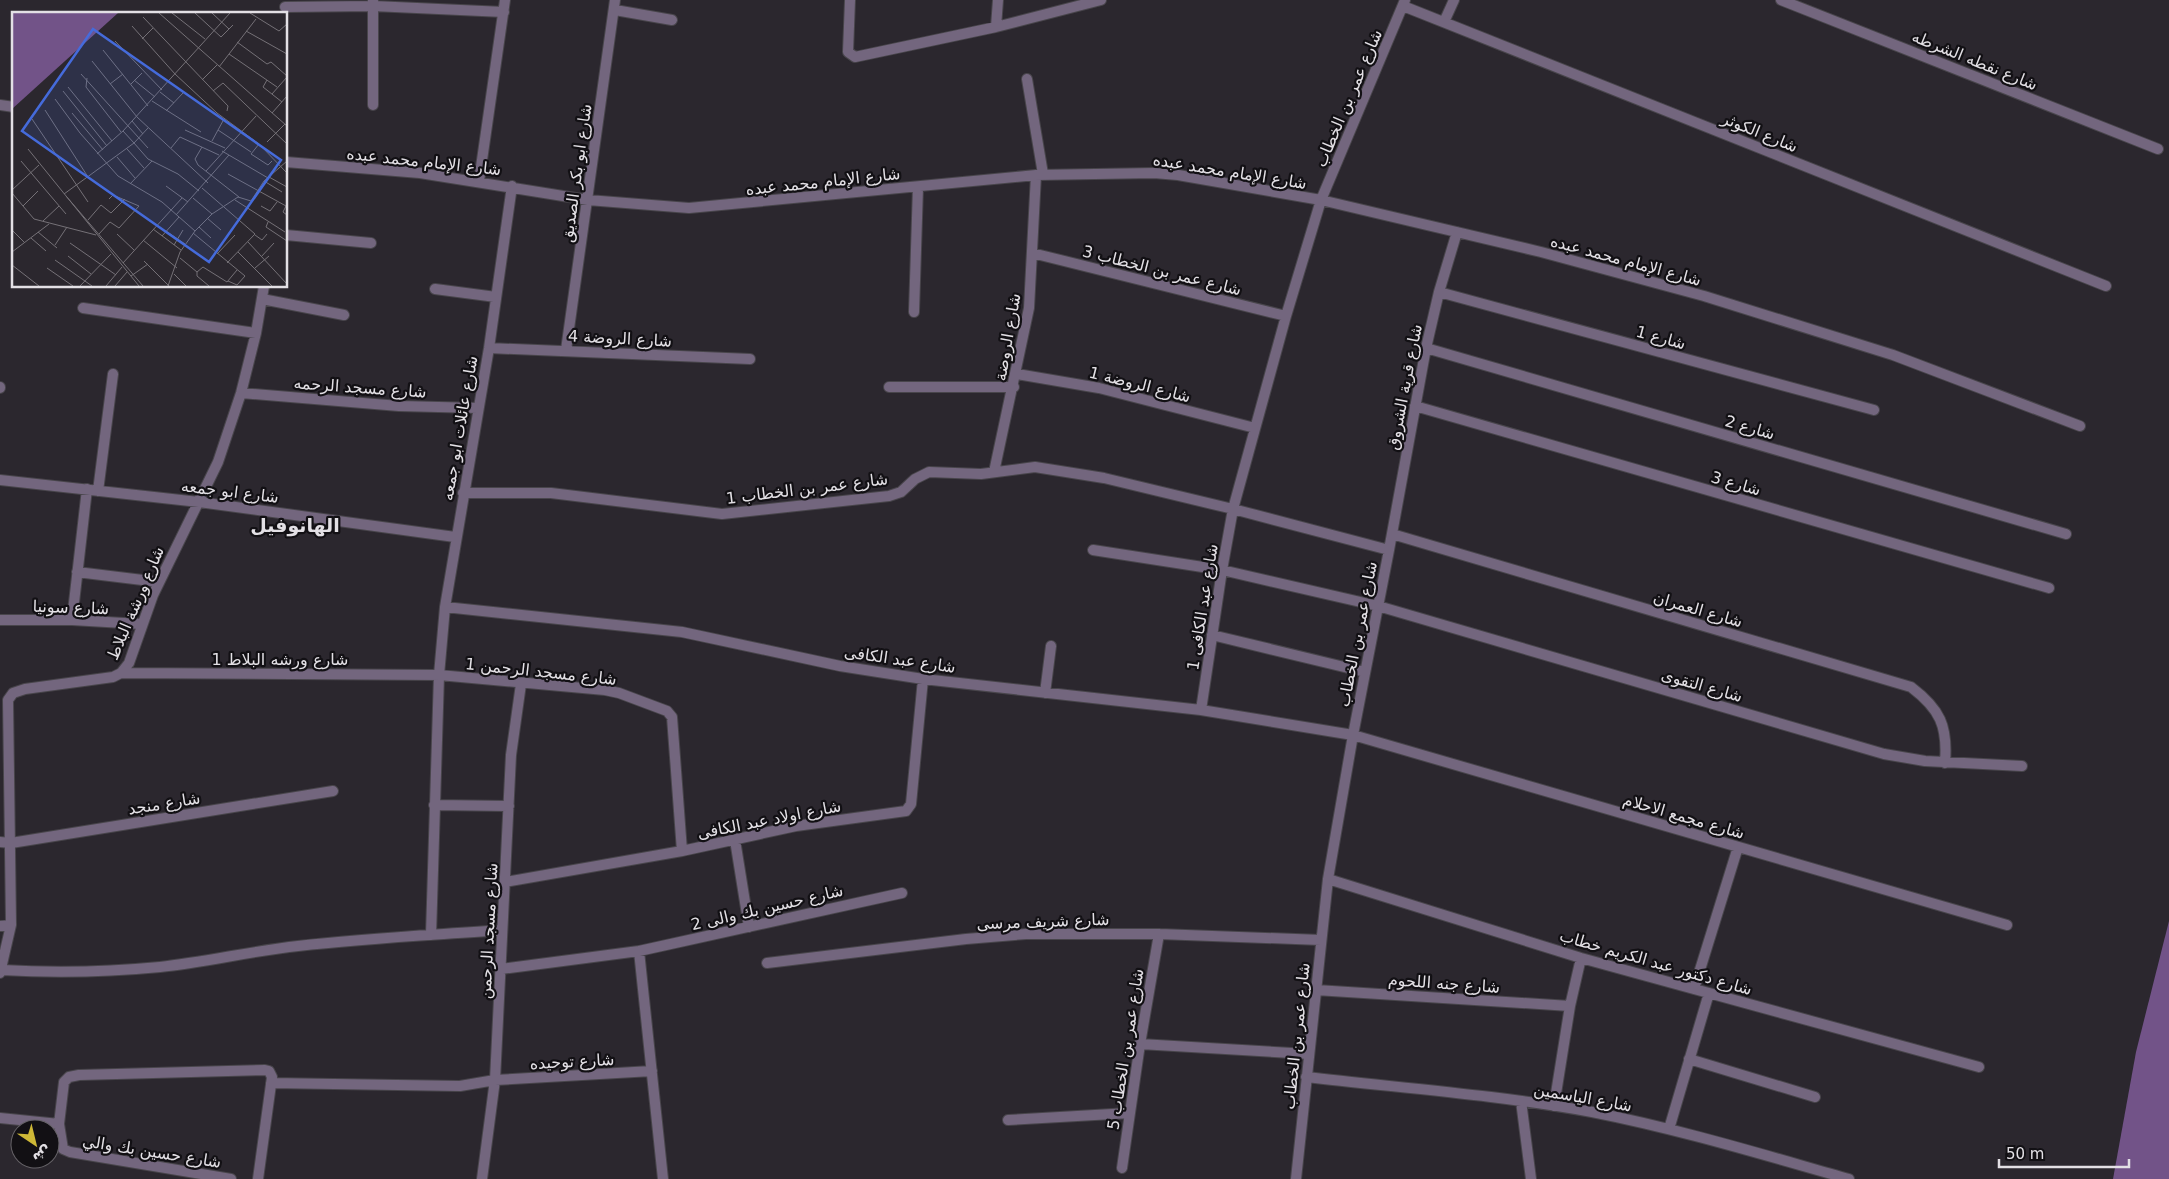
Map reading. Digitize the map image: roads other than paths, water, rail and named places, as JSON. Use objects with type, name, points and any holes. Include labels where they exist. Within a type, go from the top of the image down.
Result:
[{"type":"street","points":[[479,182],[505,0]]},
{"type":"street","points":[[850,0],[848,52],[852,56],[996,27],[1101,0]]},
{"type":"street","points":[[996,27],[998,0]]},
{"type":"street","points":[[1444,22],[1454,0]]},
{"type":"street","name":"شارع نقطه الشرطه","points":[[1781,0],[2158,149]]},
{"type":"street","points":[[285,7],[373,3],[504,12]]},
{"type":"street","points":[[373,3],[373,105]]},
{"type":"street","name":"شارع الكوثر","points":[[1404,3],[1444,22],[2106,286]]},
{"type":"street","name":"شارع عمر بن الخطاب","points":[[1296,1179],[1328,879],[1353,735],[1389,550],[1233,509],[1286,316],[1321,200],[1404,3]]},
{"type":"street","points":[[615,5],[672,20]]},
{"type":"street","name":"شارع ابو بكر الصديق","points":[[566,350],[615,5]]},
{"type":"street","name":"شارع الروضة","points":[[994,472],[1030,308],[1032,253],[1039,174],[1027,79]]},
{"type":"street","name":"شارع الإمام محمد عبده","points":[[288,162],[420,173],[512,186],[588,200],[664,207],[711,207],[1039,174],[1170,174],[1321,200],[1457,232],[1694,293],[1893,355],[2080,426]]},
{"type":"street","name":"شارع عائلات ابو جمعه","points":[[431,935],[439,675],[445,607],[455,537],[488,348],[512,186]]},
{"type":"street","points":[[914,312],[918,187]]},
{"type":"street","name":"شارع قرية الشروق","points":[[1389,550],[1426,348],[1439,292],[1457,232]]},
{"type":"street","points":[[288,235],[371,243]]},
{"type":"street","name":"شارع عمر بن الخطاب 3","points":[[1032,253],[1286,316]]},
{"type":"street","name":"شارع ورشة البلاط","points":[[1,972],[11,843],[8,700],[13,693],[25,689],[113,677],[121,673],[129,663],[159,582],[218,462],[241,393],[256,332],[264,288]]},
{"type":"street","points":[[435,288],[496,297]]},
{"type":"street","name":"شارع 1","points":[[1439,292],[1874,410]]},
{"type":"street","points":[[262,299],[344,315]]},
{"type":"street","points":[[83,308],[256,332]]},
{"type":"street","name":"شارع الروضة 4","points":[[488,348],[750,359]]},
{"type":"street","name":"شارع 2","points":[[1426,348],[2066,534]]},
{"type":"street","points":[[98,491],[113,374]]},
{"type":"street","name":"شارع الروضة 1","points":[[1017,374],[1099,388],[1255,428]]},
{"type":"street","points":[[889,387],[1014,387]]},
{"type":"street","name":"شارع مسجد الرحمه","points":[[241,393],[379,405],[478,408]]},
{"type":"street","name":"شارع 3","points":[[1415,406],[2049,588]]},
{"type":"street","name":"شارع عمر بن الخطاب 1","points":[[463,493],[551,493],[722,514],[889,496],[901,492],[915,478],[929,472],[976,474],[1035,467],[1104,478],[1233,509]]},
{"type":"street","name":"شارع ابو جمعه","points":[[0,480],[199,502],[455,537]]},
{"type":"street","points":[[72,620],[87,490]]},
{"type":"street","name":"شارع عبد الكافى 1","points":[[1201,710],[1233,509]]},
{"type":"street","name":"شارع العمران","points":[[1392,534],[1911,688],[1929,701],[1941,719],[1947,741],[1945,763]]},
{"type":"street","name":"شارع التقوى","points":[[1093,550],[1222,570],[1378,606],[1884,754],[1945,763],[2022,766]]},
{"type":"street","points":[[78,572],[159,582]]},
{"type":"street","name":"شارع عبد الكافى","points":[[445,607],[682,632],[840,666],[923,679],[1201,710],[1353,735]]},
{"type":"street","name":"شارع سونيا","points":[[0,620],[72,620],[142,624]]},
{"type":"street","points":[[1212,635],[1365,672]]},
{"type":"street","points":[[1045,693],[1051,646]]},
{"type":"street","name":"شارع ورشه البلاط 1","points":[[121,673],[439,675]]},
{"type":"street","name":"شارع مسجد الرحمن 1","points":[[439,675],[521,684],[605,690],[619,693],[667,711],[672,717],[682,851]]},
{"type":"street","name":"شارع اولاد عبد الكافى","points":[[505,882],[682,851],[796,826],[904,812],[909,809],[911,804],[923,679]]},
{"type":"street","name":"شارع مسجد الرحمن","points":[[482,1179],[495,1080],[511,755],[521,684]]},
{"type":"street","name":"شارع مجمع الاحلام","points":[[1353,735],[2007,925]]},
{"type":"street","name":"شارع منجد","points":[[0,842],[11,843],[333,791]]},
{"type":"street","points":[[434,805],[509,806]]},
{"type":"street","points":[[735,840],[749,927]]},
{"type":"street","points":[[1694,989],[1738,847]]},
{"type":"street","name":"شارع دكتور عبد الكريم خطاب","points":[[1328,879],[1581,958],[1979,1067]]},
{"type":"street","name":"شارع حسين بك والى 2","points":[[501,969],[639,951],[902,893]]},
{"type":"street","points":[[1,972],[127,970],[162,967],[257,951],[321,943],[502,930]]},
{"type":"street","name":"شارع شريف مرسى","points":[[767,963],[966,939],[1018,935],[1159,934],[1321,940]]},
{"type":"street","name":"شارع عمر بن الخطاب 5","points":[[1122,1168],[1140,1044],[1159,934]]},
{"type":"street","points":[[639,951],[663,1179]]},
{"type":"street","points":[[1554,1106],[1570,1006],[1581,958]]},
{"type":"street","name":"شارع جنه اللحوم","points":[[1316,990],[1570,1006]]},
{"type":"street","points":[[1669,1129],[1709,992]]},
{"type":"street","points":[[1140,1044],[1309,1054]]},
{"type":"street","points":[[1689,1059],[1815,1097]]},
{"type":"street","points":[[60,1119],[64,1082],[70,1077],[79,1075],[264,1070],[271,1074],[271,1083],[258,1179]]},
{"type":"street","name":"شارع توحيده","points":[[271,1083],[460,1086],[495,1080],[652,1071]]},
{"type":"street","name":"شارع الياسمين","points":[[1306,1077],[1554,1106],[1669,1129],[1849,1179]]},
{"type":"street","points":[[1521,1101],[1531,1179]]},
{"type":"street","points":[[1008,1120],[1130,1113]]},
{"type":"street","name":"شارع حسين بك والي","points":[[60,1130],[63,1149],[70,1152],[232,1179]]},
{"type":"district","name":"الهانوفيل","points":[[295,525]]}]
